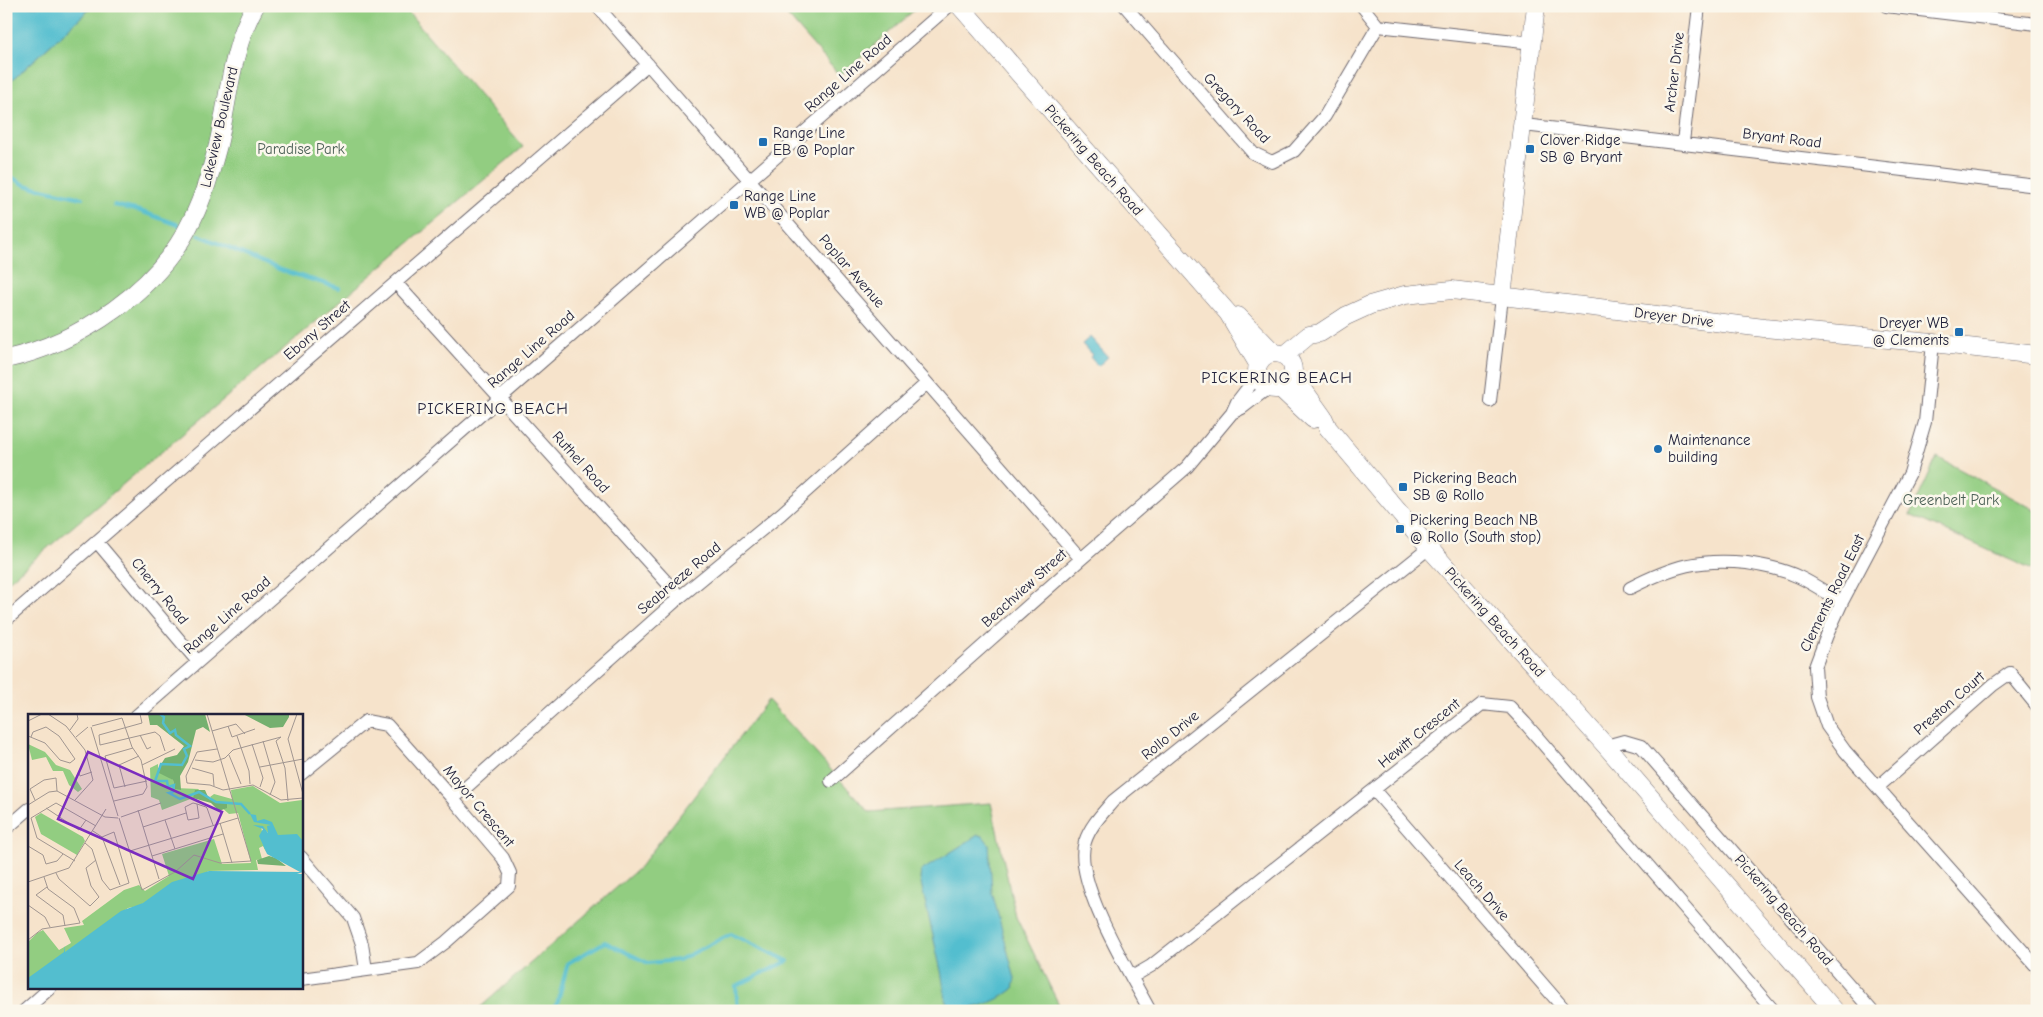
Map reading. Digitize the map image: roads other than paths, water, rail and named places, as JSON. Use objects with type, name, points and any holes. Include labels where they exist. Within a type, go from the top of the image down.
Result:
[{"type":"street","name":"Lakeview Boulevard","points":[[6,359],[24,355],[57,343],[107,315],[128,299],[176,248],[192,221],[209,176],[218,143],[235,55],[248,17],[255,6]]},
{"type":"street","name":"Poplar Avenue","points":[[597,6],[1081,559]]},
{"type":"street","name":"Range Line Road","points":[[138,714],[948,6]]},
{"type":"street","name":"Pickering Beach Road","points":[[960,6],[1228,313],[1266,379],[1319,424],[1328,428]]},
{"type":"street","name":"Gregory Road","points":[[1125,6],[1253,153],[1272,162],[1294,151],[1325,116],[1378,26]]},
{"type":"street","points":[[1362,6],[1378,26],[1533,43]]},
{"type":"street","points":[[1490,401],[1524,125],[1536,6]]},
{"type":"street","name":"Archer Drive","points":[[1683,142],[1698,6]]},
{"type":"street","points":[[1886,6],[2037,24]]},
{"type":"street","name":"Ebony Street","points":[[6,620],[648,64]]},
{"type":"street","name":"Bryant Road","points":[[1524,125],[1683,142],[2037,186]]},
{"type":"street","name":"Ruthel Road","points":[[396,283],[680,597]]},
{"type":"street","name":"Dreyer Drive","points":[[1286,362],[1309,350],[1320,333],[1346,316],[1370,305],[1405,295],[1452,290],[1764,328],[1933,343],[2037,356]]},
{"type":"street","name":"Pickering Beach Road","points":[[1228,313],[1239,316],[1286,362],[1323,417],[1328,428],[1429,548],[1606,746],[1835,1011]]},
{"type":"street","name":"Clements Road East","points":[[1933,343],[1925,422],[1910,473],[1842,602],[1827,635],[1815,667],[1817,697],[1827,726],[1845,751],[2037,967]]},
{"type":"street","points":[[1265,355],[1286,362],[1286,385],[1266,379],[1265,355]]},
{"type":"street","name":"Beachview Street","points":[[831,781],[1187,467],[1232,413],[1242,408],[1266,379]]},
{"type":"street","name":"Seabreeze Road","points":[[453,799],[680,597],[781,514],[927,382]]},
{"type":"street","name":"Cherry Road","points":[[97,542],[198,662]]},
{"type":"street","name":"Rollo Drive","points":[[1150,1011],[1094,902],[1087,880],[1083,862],[1084,843],[1094,824],[1113,801],[1429,548]]},
{"type":"street","points":[[1630,588],[1656,574],[1688,564],[1720,560],[1769,566],[1798,577],[1842,602]]},
{"type":"street","name":"Preston Court","points":[[1878,787],[1993,685],[2010,673],[2037,706]]},
{"type":"street","name":"Hewitt Crescent","points":[[1132,978],[1151,966],[1482,704],[1510,707],[1774,1011]]},
{"type":"street","name":"Mayor Crescent","points":[[302,773],[366,721],[387,725],[503,858],[510,873],[509,886],[446,942],[418,962],[302,979]]},
{"type":"street","name":"Pickering Beach Road","points":[[1606,746],[1624,741],[1641,746],[1872,1011]]},
{"type":"street","name":"Leach Drive","points":[[1374,790],[1566,1011]]},
{"type":"street","points":[[6,829],[28,810]]},
{"type":"street","points":[[302,858],[353,918],[362,944],[366,970]]},
{"type":"street","points":[[24,1011],[48,990]]},
{"type":"water","points":[[6,6],[93,6],[6,86]]},
{"type":"water","points":[[1090,337],[1108,357],[1098,366],[1090,357],[1092,355],[1082,344]]},
{"type":"water","points":[[978,835],[983,836],[989,844],[992,892],[1015,979],[1013,989],[1006,994],[982,1005],[964,1009],[947,1006],[920,879],[921,871]]},
{"type":"waterway","points":[[6,174],[25,185],[82,198]]},
{"type":"waterway","points":[[114,205],[140,211],[179,225]]},
{"type":"waterway","points":[[199,235],[281,270],[339,288]]},
{"type":"waterway","points":[[550,1011],[557,1004],[568,963],[605,942],[648,963],[679,960],[731,934],[788,961],[736,986],[738,1011]]},
{"type":"place","name":"Range Line EB @ Poplar","points":[[763,142]]},
{"type":"place","name":"Clover Ridge SB @ Bryant","points":[[1530,149]]},
{"type":"place","name":"Range Line WB @ Poplar","points":[[734,205]]},
{"type":"place","name":"Dreyer WB @ Clements","points":[[1959,332]]},
{"type":"place","name":"Maintenance building","points":[[1658,449]]},
{"type":"place","name":"Pickering Beach SB @ Rollo","points":[[1403,487]]},
{"type":"place","name":"Pickering Beach NB @ Rollo (South stop)","points":[[1400,529]]},
{"type":"district","name":"PICKERING BEACH","points":[[1277,377]]},
{"type":"district","name":"PICKERING BEACH","points":[[493,408]]},
{"type":"park label","name":"Paradise Park","points":[[301,149]]},
{"type":"park label","name":"Greenbelt Park","points":[[1951,500]]}]
